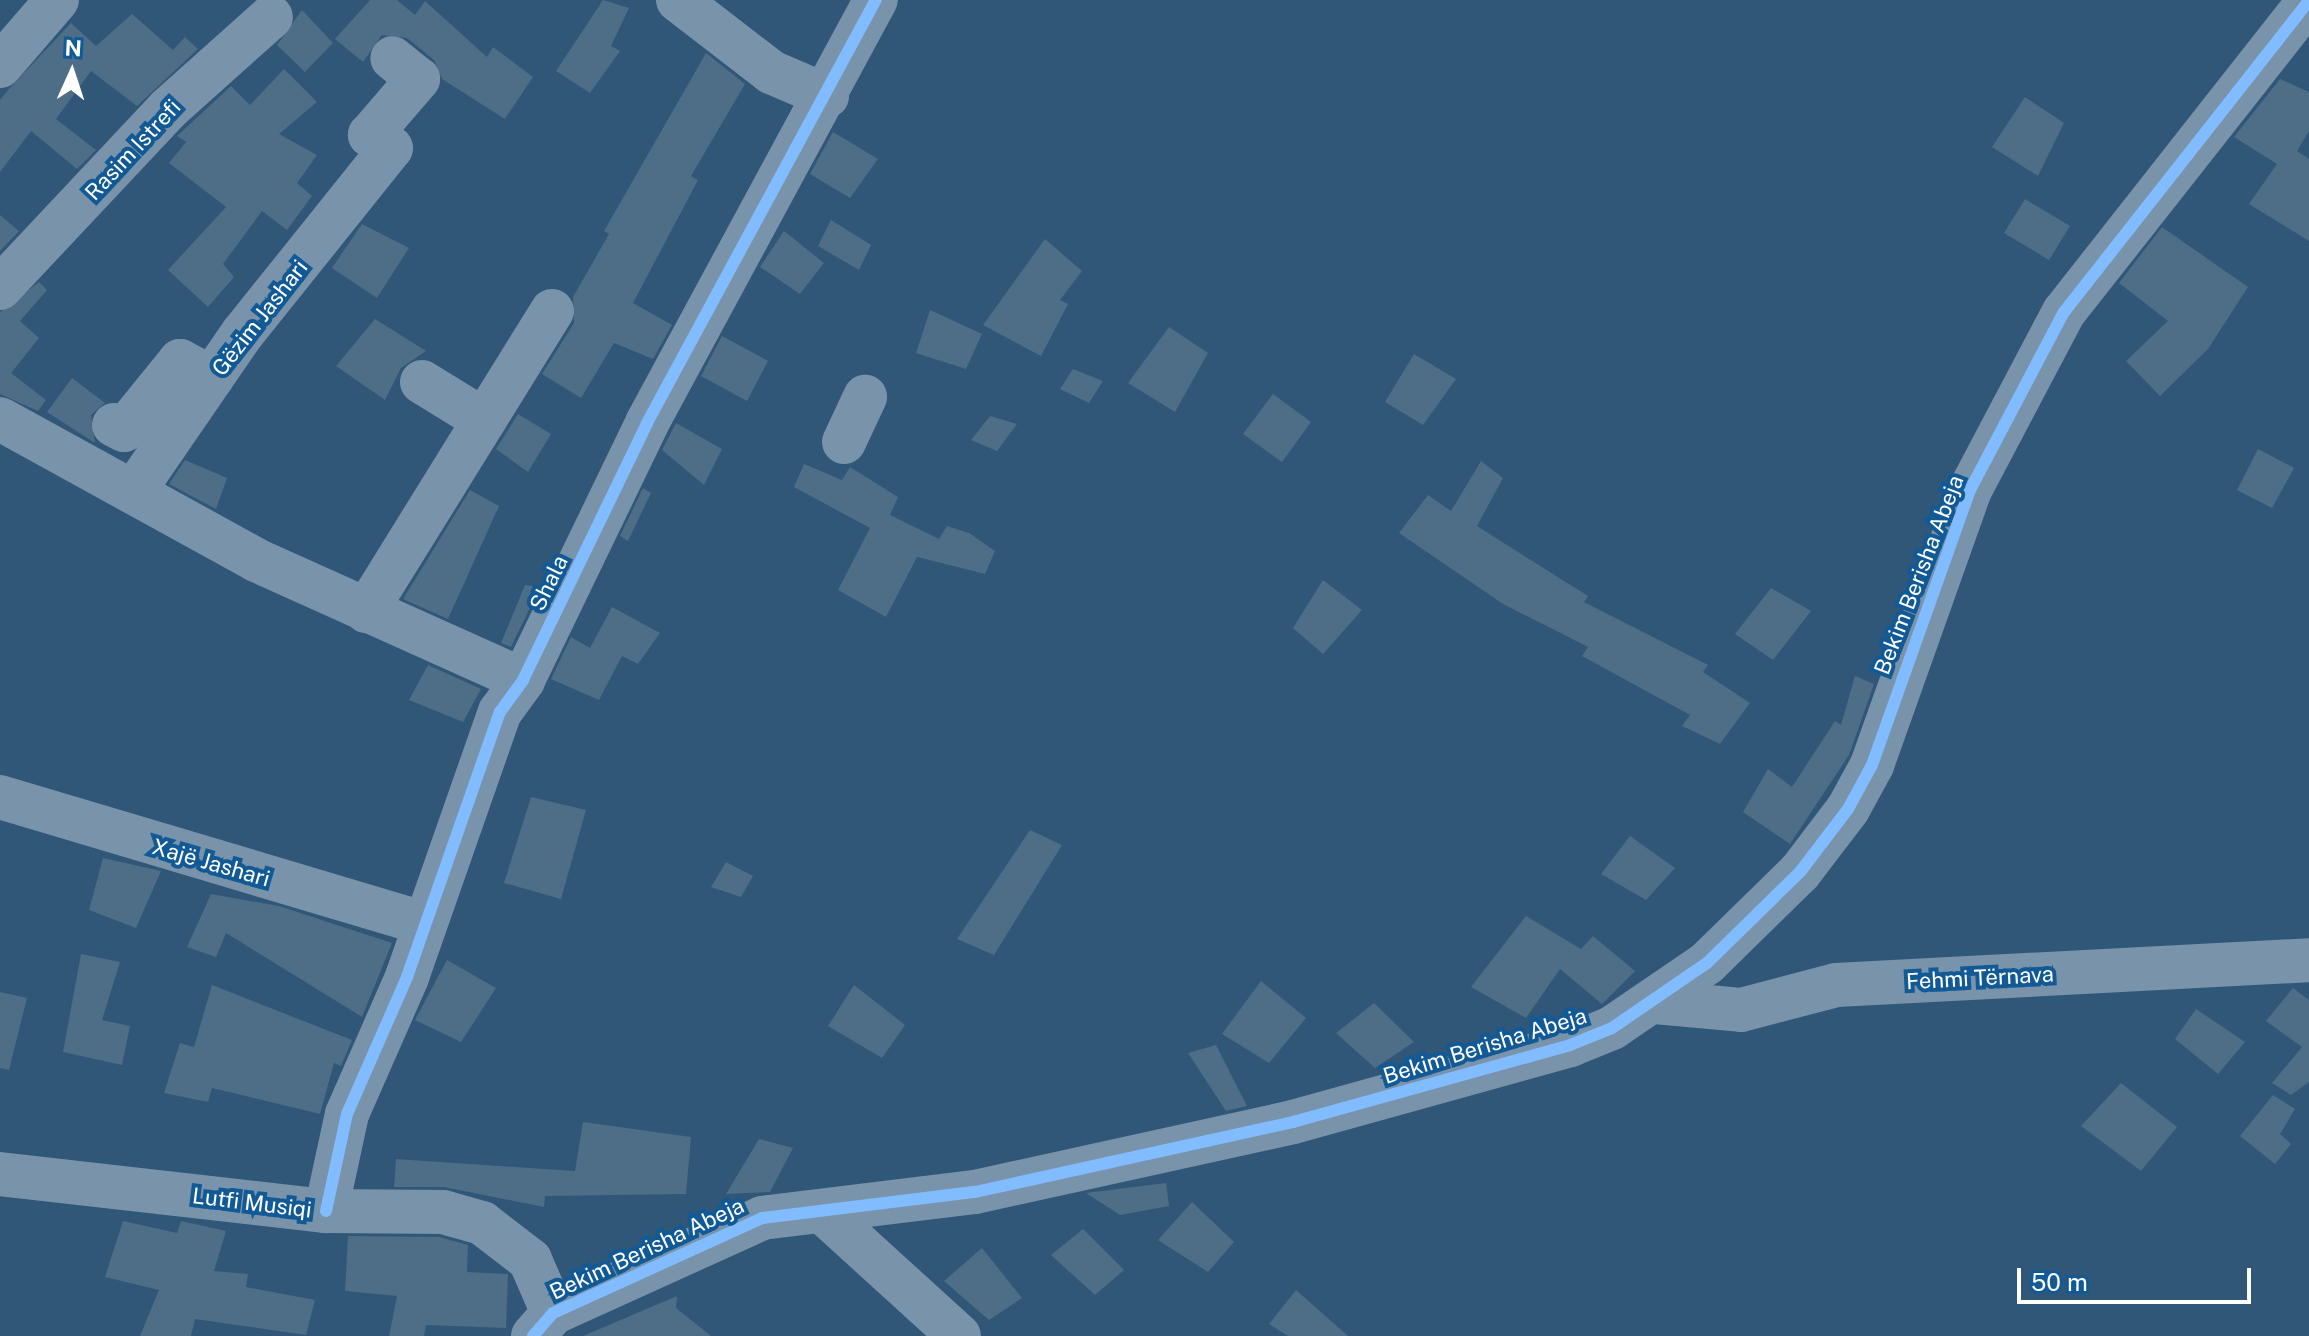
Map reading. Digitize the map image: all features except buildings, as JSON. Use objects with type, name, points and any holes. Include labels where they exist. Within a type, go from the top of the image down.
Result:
[{"type":"street","points":[[0,66],[57,0]]},
{"type":"street","points":[[678,0],[771,72],[827,96]]},
{"type":"street","name":"Shala","points":[[326,1211],[347,1114],[424,923],[500,712],[523,680],[647,423],[827,96],[876,0]]},
{"type":"street","name":"Bekim Berisha Abeja","points":[[543,1324],[762,1218],[825,1214],[1108,1167],[1293,1122],[1570,1045],[1655,1002],[1748,927],[1848,809],[1880,744],[1935,577],[2030,367],[2081,287],[2309,1]]},
{"type":"street","name":"Rasim Istrefi","points":[[0,288],[168,109],[271,17]]},
{"type":"street","name":"Gëzim Jashari","points":[[134,491],[212,378],[281,260],[391,148],[370,135],[418,79],[392,58]]},
{"type":"street","points":[[366,611],[552,311]]},
{"type":"street","points":[[114,425],[124,430],[180,361],[212,378]]},
{"type":"street","points":[[422,382],[484,420]]},
{"type":"street","points":[[844,442],[865,397]]},
{"type":"street","points":[[0,419],[366,611],[523,680]]},
{"type":"street","name":"Xajë Jashari","points":[[0,797],[424,923]]},
{"type":"street","name":"Fehmi Tërnava","points":[[1655,1002],[1741,1010],[1836,985],[2309,960]]},
{"type":"street","name":"Lutfi Musiqi","points":[[0,1174],[326,1211],[443,1212],[482,1223],[530,1260],[543,1324]]},
{"type":"street","points":[[825,1214],[959,1336]]},
{"type":"cycle path","points":[[326,1211],[347,1114],[407,977],[500,712],[523,680],[647,423],[876,0]]},
{"type":"cycle path","points":[[533,1336],[553,1313],[762,1218],[975,1192],[1293,1122],[1570,1045],[1612,1028],[1707,963],[1800,872],[1848,809],[1872,765],[1970,490],[2064,312],[2309,1]]}]
